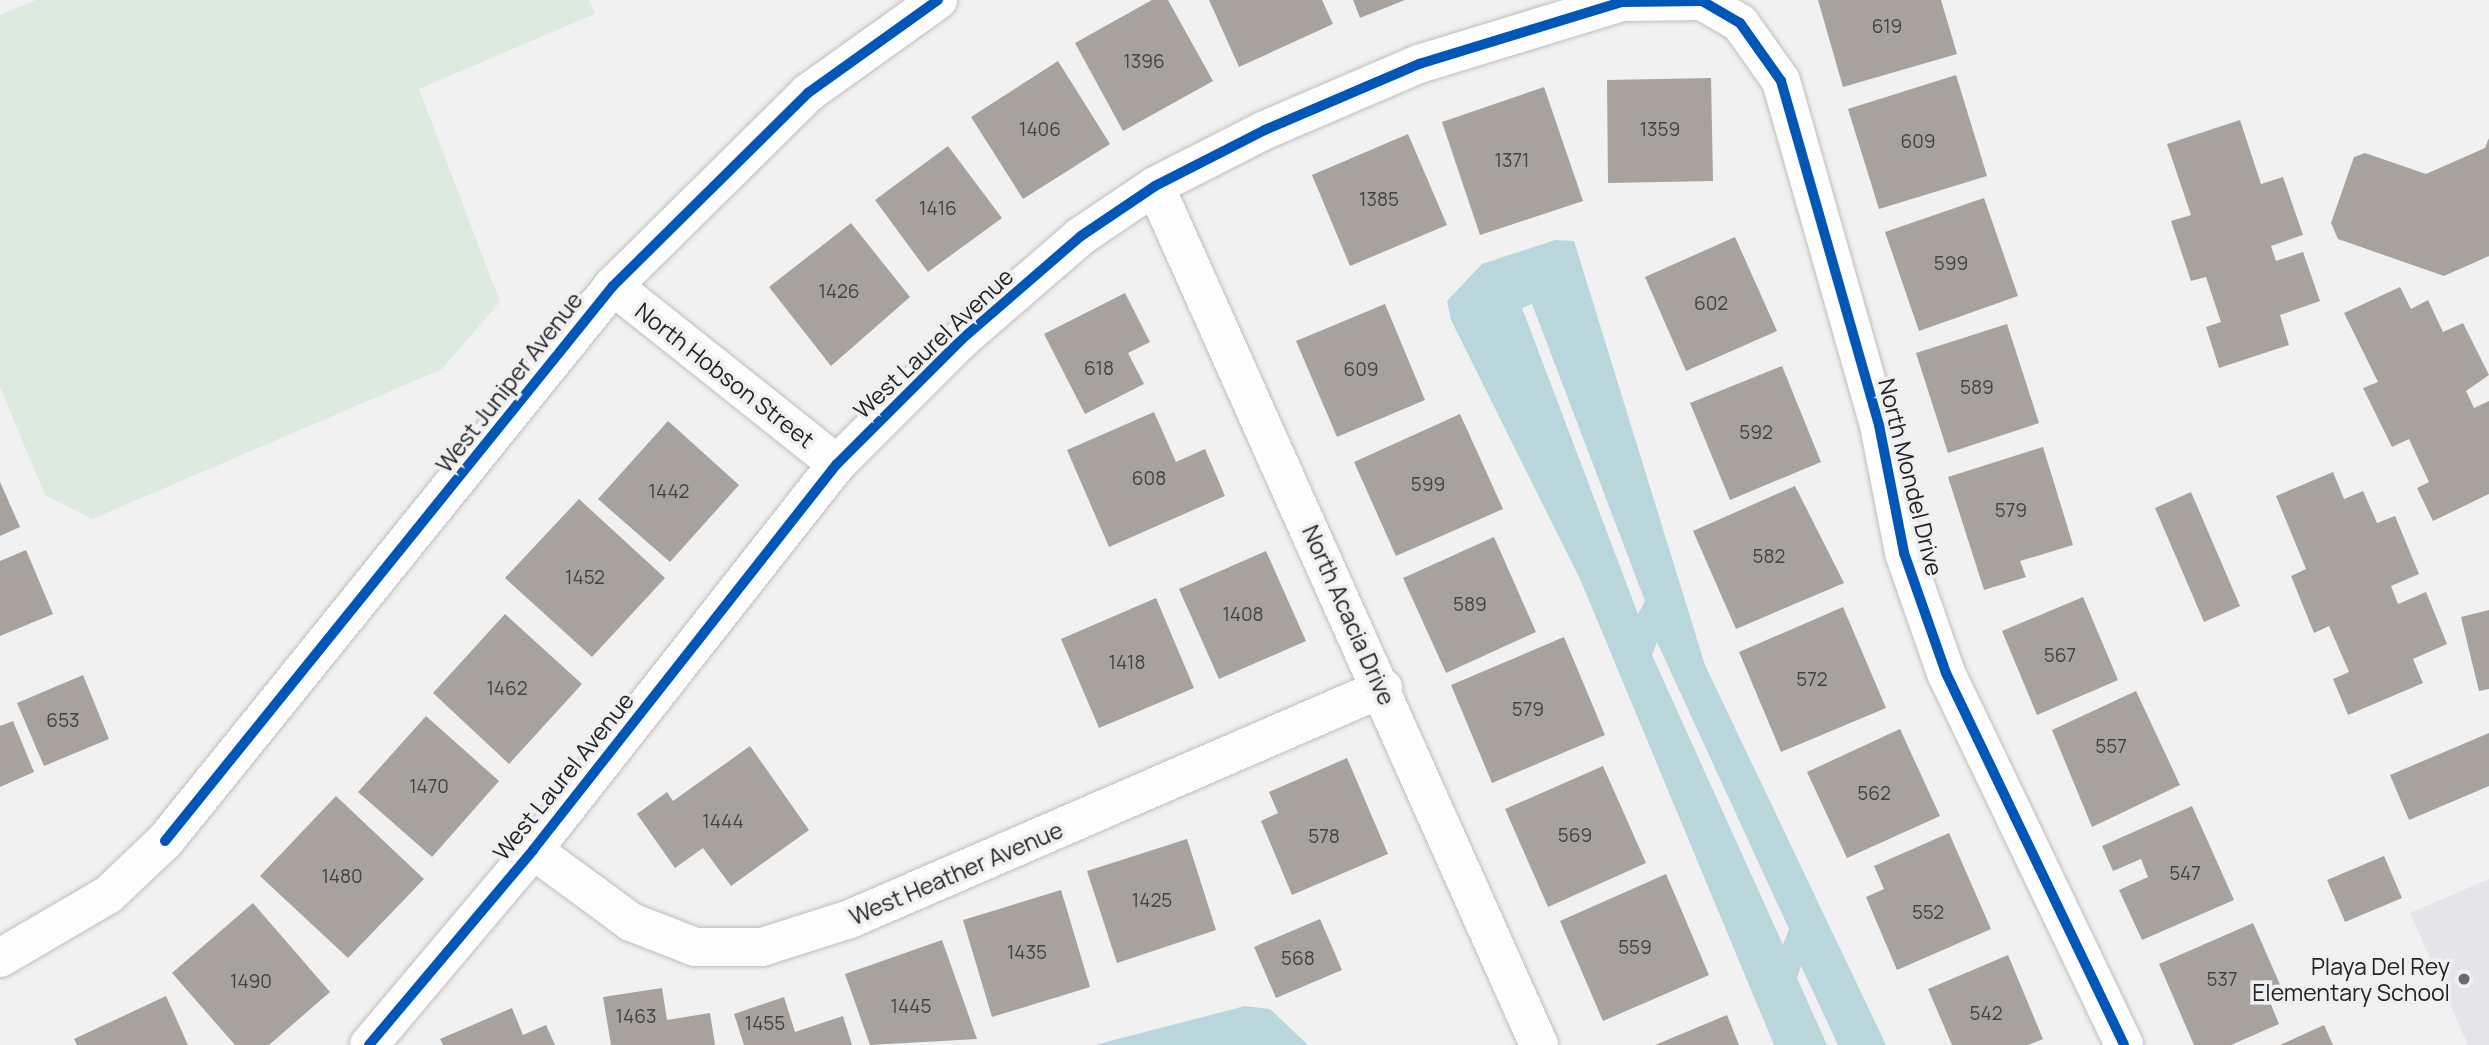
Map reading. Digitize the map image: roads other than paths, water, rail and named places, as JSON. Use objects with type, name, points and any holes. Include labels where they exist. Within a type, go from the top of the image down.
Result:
[{"type":"street","name":"West Juniper Avenue","points":[[0,958],[108,895],[165,841],[613,286],[808,93],[938,0]]},
{"type":"street","name":"West Laurel Avenue","points":[[369,1045],[533,850],[837,464],[971,331],[1081,236],[1155,187],[1265,130],[1419,64],[1622,2],[1703,1],[1740,23]]},
{"type":"street","name":"North Mondel Drive","points":[[1740,23],[1781,81],[1879,425],[1904,553],[1946,673],[2124,1045]]},
{"type":"street","name":"North Acacia Drive","points":[[1155,187],[1383,688],[1539,1045]]},
{"type":"street","name":"North Hobson Street","points":[[613,286],[837,464]]},
{"type":"street","name":"West Heather Avenue","points":[[533,850],[631,922],[695,947],[762,947],[850,919],[1383,688]]},
{"type":"water","points":[[1555,240],[1574,241],[1705,665],[1886,1045],[1838,1045],[1801,966],[1797,978],[1827,1045],[1774,1045],[1580,579],[1451,320],[1447,301],[1482,264]],"holes":[[[1532,304],[1645,601],[1638,614],[1522,308]],[[1657,642],[1789,929],[1783,945],[1652,655]]]},
{"type":"water","points":[[1245,1006],[1270,1009],[1308,1045],[1095,1045]]},
{"type":"place","name":"Playa Del Rey Elementary School","points":[[2464,979]]}]
